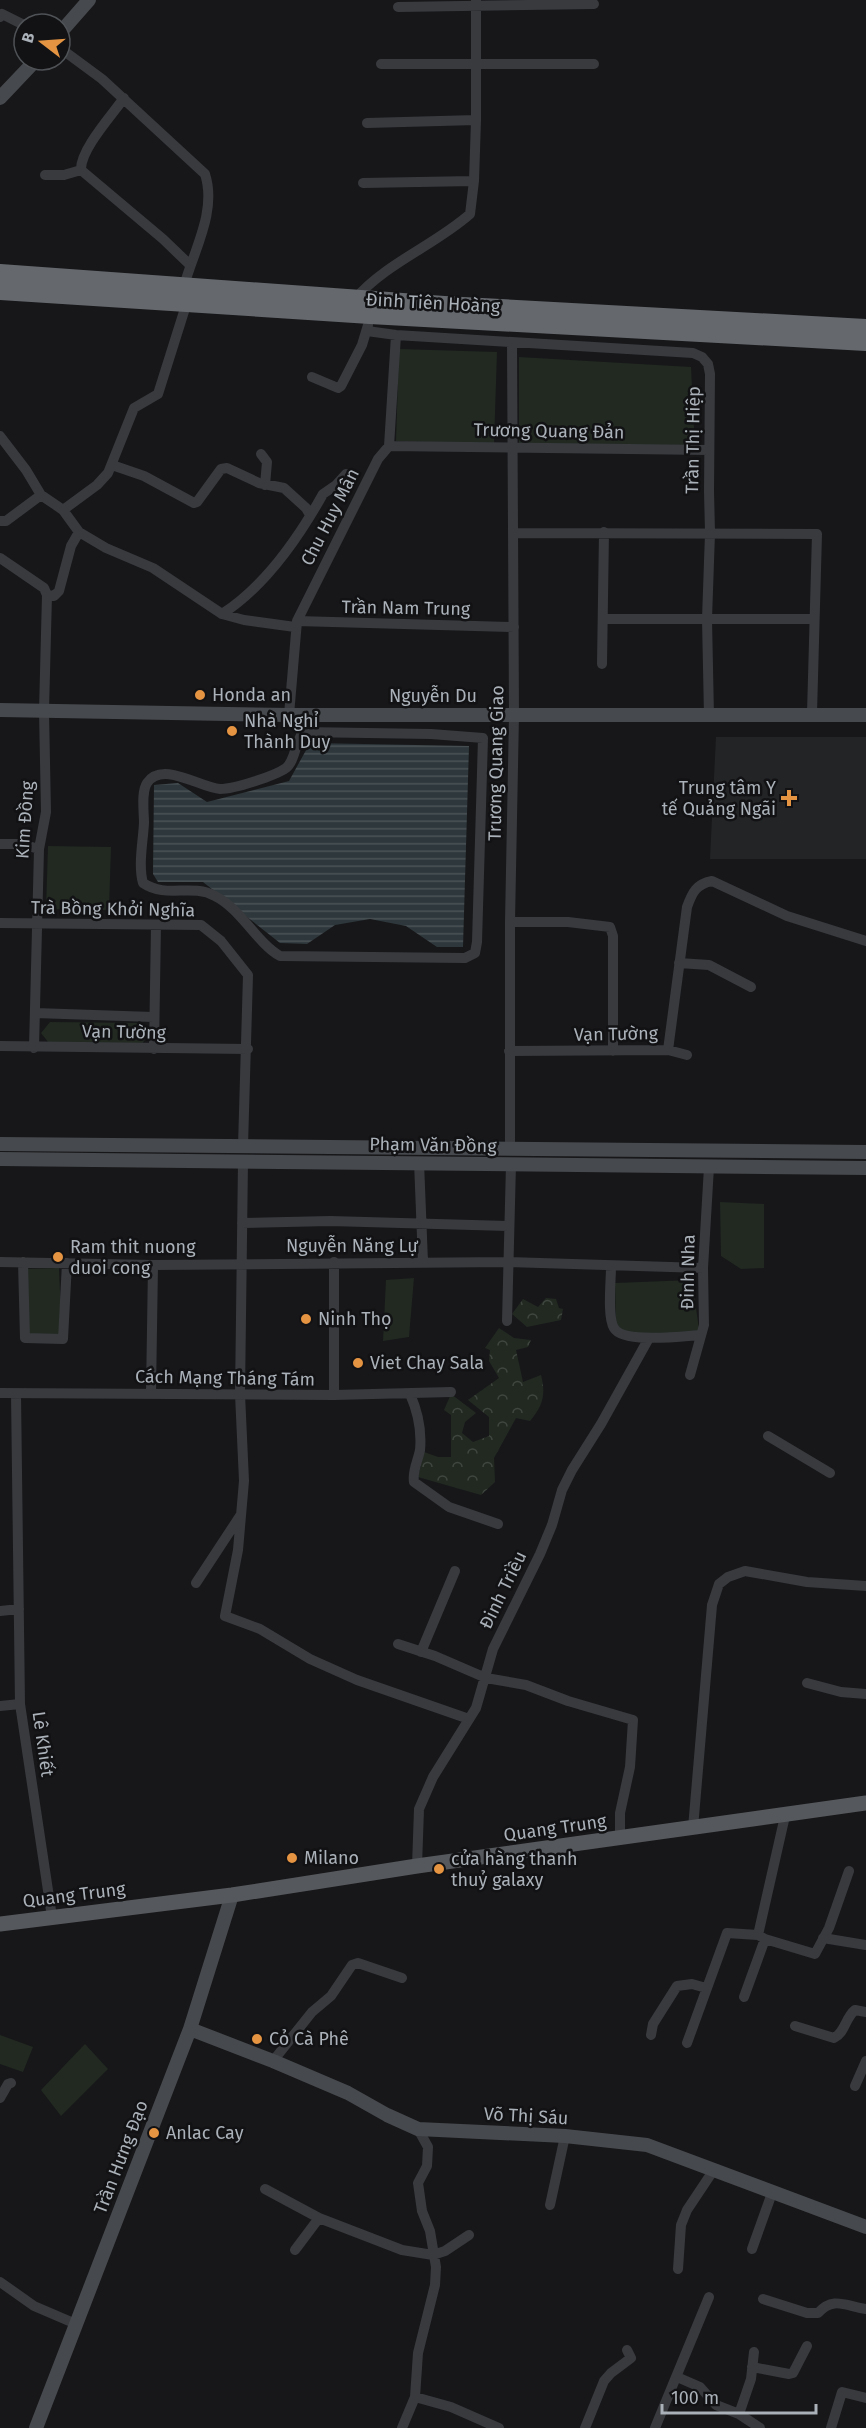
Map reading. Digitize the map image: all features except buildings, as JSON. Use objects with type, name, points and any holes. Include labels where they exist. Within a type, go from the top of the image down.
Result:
[{"type":"highway","name":"Đinh Tiên Hoàng","points":[[0,273],[185,294],[369,323],[866,342]]},
{"type":"highway","name":"Đinh Tiên Hoàng","points":[[0,291],[355,299],[866,328]]},
{"type":"main road","name":"Quang Trung","points":[[0,1924],[232,1895],[417,1866],[866,1803]]},
{"type":"street","points":[[72,19],[89,0]]},
{"type":"street","points":[[398,7],[476,3],[594,4]]},
{"type":"street","points":[[355,299],[370,285],[432,240],[458,225],[470,214],[474,181],[476,120],[476,3]]},
{"type":"street","points":[[63,510],[98,485],[112,465],[134,408],[158,394],[185,294],[190,265],[210,205],[209,187],[205,174],[124,98],[72,57]]},
{"type":"street","points":[[381,64],[594,64]]},
{"type":"street","points":[[0,98],[25,72]]},
{"type":"street","points":[[124,98],[92,142],[80,164],[81,170],[163,239],[190,265]]},
{"type":"street","points":[[367,123],[476,120]]},
{"type":"street","points":[[45,175],[64,175],[81,170]]},
{"type":"street","points":[[363,183],[474,181]]},
{"type":"street","points":[[312,377],[338,388],[341,386],[369,323],[396,335],[512,342]]},
{"type":"street","points":[[389,446],[396,335]]},
{"type":"street","name":"Trương Quang Giao","points":[[507,1321],[514,715],[512,342]]},
{"type":"street","name":"Trần Thị Hiệp","points":[[512,342],[693,353],[702,357],[708,364],[710,374],[710,533],[707,619],[709,717]]},
{"type":"street","points":[[0,436],[26,470],[41,495],[63,510],[79,532],[71,546],[59,591],[54,596],[47,595],[44,588],[0,558]]},
{"type":"street","name":"Trương Quang Đản","points":[[389,446],[709,450]]},
{"type":"street","name":"Chu Huy Mân","points":[[289,715],[296,624],[378,459],[389,446]]},
{"type":"street","points":[[261,454],[266,458],[268,468],[265,485]]},
{"type":"street","points":[[112,465],[144,476],[194,503],[224,468],[265,485],[277,486],[291,492],[310,515]]},
{"type":"street","points":[[222,614],[244,599],[268,573],[323,494],[346,474]]},
{"type":"street","points":[[0,521],[6,521],[41,495]]},
{"type":"street","name":"Trần Nam Trung","points":[[79,532],[106,548],[153,568],[222,614],[244,621],[296,624],[514,627]]},
{"type":"street","points":[[602,664],[604,532]]},
{"type":"street","points":[[513,533],[817,534],[812,713]]},
{"type":"street","name":"Kim Đồng","points":[[34,1048],[39,849],[45,812],[44,711],[47,595]]},
{"type":"street","points":[[603,620],[814,619]]},
{"type":"street","name":"Nguyễn Du","points":[[0,710],[289,715],[709,717],[812,713],[866,715]]},
{"type":"street","points":[[303,732],[431,734],[483,738],[477,942],[475,952],[465,957],[280,956],[229,905],[216,896],[200,890],[154,890],[142,880],[145,784],[152,777],[172,774],[210,787],[221,789],[238,787],[285,769],[292,761],[296,741],[303,732]]},
{"type":"street","points":[[0,844],[21,844],[39,849]]},
{"type":"street","points":[[668,1050],[687,908],[700,884],[712,880],[787,916],[866,941]]},
{"type":"street","points":[[510,922],[568,922],[610,927],[614,936],[613,1051]]},
{"type":"street","name":"Trà Bồng Khởi Nghĩa","points":[[0,923],[201,925],[221,942],[248,975],[248,1049],[243,1146]]},
{"type":"street","points":[[154,1049],[156,925]]},
{"type":"street","points":[[679,963],[709,965],[751,987]]},
{"type":"street","points":[[35,1013],[153,1017]]},
{"type":"street","name":"Vạn Tường","points":[[0,1046],[248,1049]]},
{"type":"street","name":"Vạn Tường","points":[[509,1051],[668,1050],[687,1055]]},
{"type":"street","name":"Phạm Văn Đồng","points":[[0,1144],[243,1146],[709,1167],[866,1168]]},
{"type":"street","points":[[44,1145],[44,1160]]},
{"type":"street","points":[[243,1146],[240,1394],[243,1437],[242,1513],[238,1550],[225,1613],[227,1618],[260,1629],[310,1659],[357,1680],[469,1719]]},
{"type":"street","points":[[706,1150],[709,1167]]},
{"type":"street","name":"Phạm Văn Đồng","points":[[0,1159],[419,1162],[706,1150],[866,1152]]},
{"type":"street","points":[[419,1162],[423,1262]]},
{"type":"street","name":"Đinh Nha","points":[[690,1375],[704,1325],[703,1268],[709,1167]]},
{"type":"street","points":[[242,1223],[330,1221],[508,1226]]},
{"type":"street","name":"Nguyễn Năng Lự","points":[[0,1262],[153,1265],[507,1262],[611,1267],[703,1268]]},
{"type":"street","points":[[23,1262],[25,1338],[63,1339],[67,1263]]},
{"type":"street","points":[[333,1262],[334,1395]]},
{"type":"street","points":[[150,1393],[153,1265]]},
{"type":"street","points":[[611,1267],[614,1327],[620,1333],[650,1338],[700,1335]]},
{"type":"street","name":"Đinh Triều","points":[[417,1866],[419,1809],[433,1777],[476,1708],[493,1649],[544,1545],[567,1480],[650,1338]]},
{"type":"street","name":"Cách Mạng Tháng Tám","points":[[0,1393],[334,1395],[450,1392]]},
{"type":"street","name":"Lê Khiết","points":[[16,1394],[20,1704],[52,1917]]},
{"type":"street","points":[[410,1394],[420,1421],[420,1449],[413,1477],[414,1482],[449,1508],[498,1524]]},
{"type":"street","points":[[768,1436],[830,1473]]},
{"type":"street","points":[[196,1583],[242,1513]]},
{"type":"street","points":[[421,1652],[455,1571]]},
{"type":"street","points":[[693,1828],[712,1605],[719,1584],[724,1579],[745,1571],[807,1582],[866,1586]]},
{"type":"street","points":[[0,1611],[19,1609]]},
{"type":"street","points":[[398,1644],[486,1678],[526,1685],[568,1701],[633,1720],[630,1767],[620,1813],[620,1838]]},
{"type":"street","points":[[807,1683],[841,1692],[866,1694]]},
{"type":"street","points":[[0,1706],[20,1704]]},
{"type":"street","points":[[744,1997],[762,1937],[784,1816]]},
{"type":"street","points":[[687,2043],[727,1933],[762,1937],[815,1954],[849,1871]]},
{"type":"street","name":"Trần Hưng Đạo","points":[[36,2428],[190,2029],[232,1895]]},
{"type":"street","points":[[823,1938],[866,1945]]},
{"type":"street","points":[[273,2061],[312,2012],[331,1996],[352,1965],[358,1963],[402,1978]]},
{"type":"street","points":[[651,2035],[653,2024],[676,1986],[692,1984],[706,1988]]},
{"type":"street","points":[[795,2025],[834,2038],[839,2036],[850,2014],[855,2010],[866,2012]]},
{"type":"street","name":"Võ Thị Sáu","points":[[190,2029],[348,2092],[387,2115],[418,2128],[565,2136],[647,2145],[866,2227]]},
{"type":"street","points":[[855,2086],[866,2061]]},
{"type":"street","points":[[0,2098],[8,2084],[11,2083]]},
{"type":"street","points":[[402,2428],[415,2397],[418,2353],[435,2285],[436,2267],[430,2231],[422,2211],[418,2183],[427,2166],[428,2147],[418,2128]]},
{"type":"street","points":[[550,2205],[565,2136]]},
{"type":"street","points":[[678,2269],[681,2225],[687,2210],[713,2171]]},
{"type":"street","points":[[266,2189],[319,2218],[391,2247],[434,2254],[445,2251],[469,2235]]},
{"type":"street","points":[[752,2249],[772,2193]]},
{"type":"street","points":[[295,2250],[319,2218]]},
{"type":"street","points":[[0,2282],[34,2306],[76,2324]]},
{"type":"street","points":[[655,2428],[709,2297]]},
{"type":"street","points":[[763,2299],[807,2313],[818,2313],[826,2304],[832,2302],[866,2309]]},
{"type":"street","points":[[752,2367],[793,2373],[807,2346]]},
{"type":"street","points":[[585,2428],[604,2381],[631,2358],[627,2350]]},
{"type":"street","points":[[739,2414],[754,2352]]},
{"type":"street","points":[[677,2377],[700,2387],[716,2405],[739,2414],[760,2428]]},
{"type":"street","points":[[831,2428],[842,2392],[866,2398]]},
{"type":"street","points":[[415,2397],[451,2407],[499,2428]]},
{"type":"shaded area","name":"Trung tâm Y tế Quảng Ngãi","points":[[716,737],[866,737],[866,859],[710,859]]},
{"type":"shaded area","points":[[310,743],[469,746],[463,947],[437,947],[406,926],[370,919],[335,925],[307,944],[280,943],[203,882],[158,882],[153,874],[154,785],[178,783],[207,802],[289,781]]},
{"type":"green space","points":[[399,349],[497,352],[494,444],[396,441]]},
{"type":"green space","points":[[519,357],[691,367],[695,448],[519,447]]},
{"type":"green space","points":[[48,846],[111,847],[109,910],[46,909]]},
{"type":"green space","points":[[50,1022],[141,1023],[149,1034],[142,1044],[48,1042],[41,1033]]},
{"type":"green space","points":[[720,1202],[764,1204],[764,1268],[741,1269],[721,1256]]},
{"type":"green space","points":[[59,1268],[62,1338],[20,1337],[21,1269]]},
{"type":"green space","points":[[414,1278],[409,1337],[383,1341],[386,1280]]},
{"type":"green space","points":[[692,1280],[700,1336],[616,1335],[615,1283]]},
{"type":"green space","points":[[546,1298],[556,1299],[559,1308],[563,1309],[561,1320],[527,1327],[512,1314],[523,1299],[538,1307]]},
{"type":"green space","points":[[499,1328],[514,1338],[531,1340],[528,1347],[516,1350],[523,1382],[541,1375],[543,1394],[538,1410],[530,1421],[516,1418],[494,1458],[495,1482],[481,1495],[418,1477],[424,1452],[438,1457],[451,1457],[451,1415],[444,1410],[451,1394],[476,1413],[465,1422],[462,1433],[473,1442],[489,1436],[489,1417],[468,1400],[499,1378],[489,1361],[490,1350],[485,1348]]},
{"type":"green space","points":[[0,2035],[33,2047],[23,2072],[0,2064]]},
{"type":"green space","points":[[85,2044],[108,2069],[61,2116],[41,2090]]},
{"type":"place","name":"Honda an","points":[[200,695]]},
{"type":"place","name":"Nhà Nghỉ Thành Duy","points":[[232,731]]},
{"type":"place","name":"Trung tâm Y tế Quảng Ngãi","points":[[789,798]]},
{"type":"place","name":"Ram thit nuong duoi cong","points":[[58,1257]]},
{"type":"place","name":"Ninh Thọ","points":[[306,1319]]},
{"type":"place","name":"Viet Chay Sala","points":[[358,1363]]},
{"type":"place","name":"Milano","points":[[292,1858]]},
{"type":"place","name":"cửa hàng thanh thuỷ galaxy","points":[[439,1869]]},
{"type":"place","name":"Cỏ Cà Phê","points":[[257,2039]]},
{"type":"place","name":"Anlac Cay","points":[[154,2133]]}]
